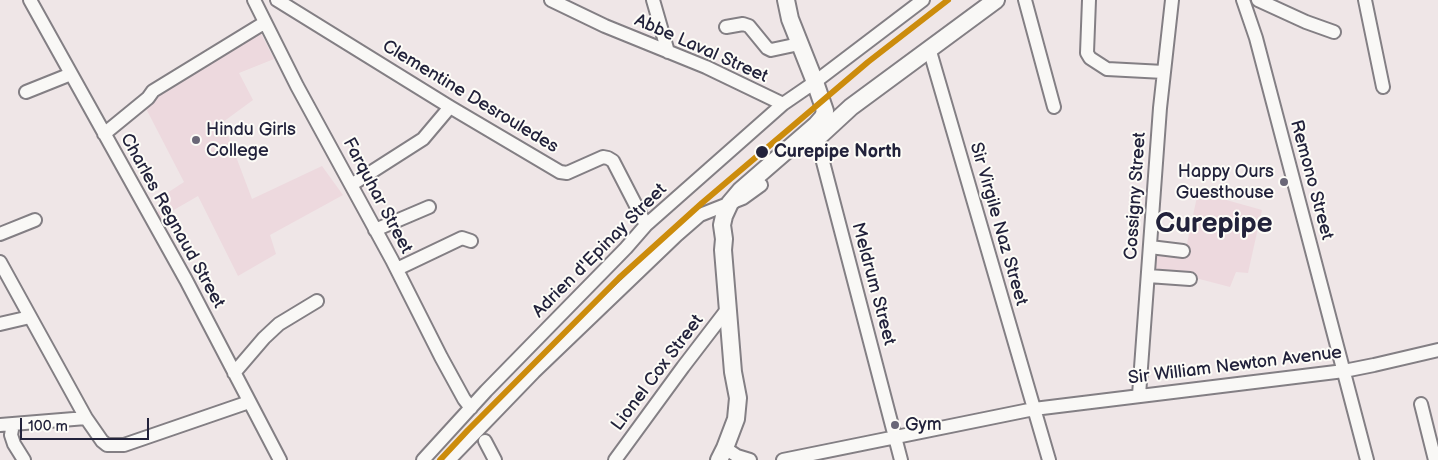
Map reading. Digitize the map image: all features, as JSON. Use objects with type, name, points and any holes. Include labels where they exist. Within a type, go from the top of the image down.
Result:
[{"type":"main road","points":[[723,232],[761,185],[817,132],[825,111],[790,19],[786,0]]},
{"type":"main road","points":[[722,454],[736,419],[738,398],[733,372],[723,232],[730,203],[749,182],[996,0]]},
{"type":"street","name":"Charles Regnaud Street","points":[[30,0],[186,280],[280,460]]},
{"type":"street","name":"Farquhar Street","points":[[254,0],[397,269],[441,357],[471,408]]},
{"type":"street","name":"Clementine Desrouledes","points":[[277,0],[450,107],[560,172],[567,173],[603,157],[613,161],[646,225]]},
{"type":"street","name":"Abbe Laval Street","points":[[551,0],[605,26],[706,68],[783,104]]},
{"type":"street","points":[[653,0],[668,52]]},
{"type":"street","name":"Adrien d'Epinay Street","points":[[424,460],[471,408],[646,225],[783,104],[923,0]]},
{"type":"street","points":[[1025,0],[1054,107]]},
{"type":"street","points":[[1089,0],[1087,53],[1090,58],[1107,69],[1164,72]]},
{"type":"street","name":"Cossigny Street","points":[[1139,395],[1164,72],[1172,0]]},
{"type":"street","name":"Remono Street","points":[[1243,0],[1256,38],[1367,460]]},
{"type":"street","points":[[1258,0],[1306,22],[1334,32]]},
{"type":"street","points":[[1365,0],[1383,87]]},
{"type":"street","points":[[104,134],[148,98],[152,91],[264,22]]},
{"type":"street","points":[[726,27],[742,24],[749,26],[767,48],[771,50],[799,44]]},
{"type":"street","name":"Sir Virgile Naz Street","points":[[929,48],[1049,460]]},
{"type":"street","points":[[26,92],[71,74]]},
{"type":"street","points":[[352,185],[423,139],[450,107]]},
{"type":"street","name":"Meldrum Street","points":[[817,132],[901,460]]},
{"type":"street","points":[[449,460],[534,372],[677,235],[700,215],[743,198],[761,185]]},
{"type":"street","points":[[375,230],[429,207]]},
{"type":"street","points":[[709,210],[718,217],[723,232]]},
{"type":"street","points":[[0,234],[35,220]]},
{"type":"street","points":[[397,269],[462,238],[471,241]]},
{"type":"street","points":[[1150,247],[1183,251]]},
{"type":"street","points":[[0,263],[86,418],[107,445],[124,445],[249,402]]},
{"type":"street","points":[[1148,276],[1190,278]]},
{"type":"street","points":[[234,373],[264,338],[279,324],[316,301]]},
{"type":"street","name":"Lionel Cox Street","points":[[615,460],[729,307]]},
{"type":"street","points":[[0,324],[30,317]]},
{"type":"street","name":"Sir William Newton Avenue","points":[[896,437],[1034,409],[1344,370],[1438,350]]},
{"type":"street","points":[[1421,404],[1435,443],[1436,460]]},
{"type":"street","points":[[0,426],[86,418]]},
{"type":"street","points":[[13,424],[11,435],[24,460]]},
{"type":"street","points":[[783,460],[896,437]]},
{"type":"street","points":[[485,441],[495,460]]},
{"type":"street","points":[[722,454],[750,460]]},
{"type":"shaded area","name":"Hindu Girls College","points":[[254,20],[274,59],[239,73],[253,100],[223,122],[252,199],[322,166],[343,195],[270,235],[276,254],[238,276],[198,196],[153,222],[150,216],[166,207],[161,197],[184,182],[139,95]]},
{"type":"shaded area","points":[[1198,192],[1262,210],[1248,273],[1236,272],[1230,287],[1188,276],[1151,274],[1152,249],[1185,253]]},
{"type":"transit line","points":[[440,460],[619,278],[702,203],[868,62],[948,0]]},
{"type":"place","name":"Hindu Girls College","points":[[196,140]]},
{"type":"place","name":"Curepipe North","points":[[762,152]]},
{"type":"place","name":"Happy Ours Guesthouse","points":[[1284,182]]},
{"type":"place","name":"Gym","points":[[895,425]]},
{"type":"district","name":"Curepipe","points":[[1214,225]]}]
